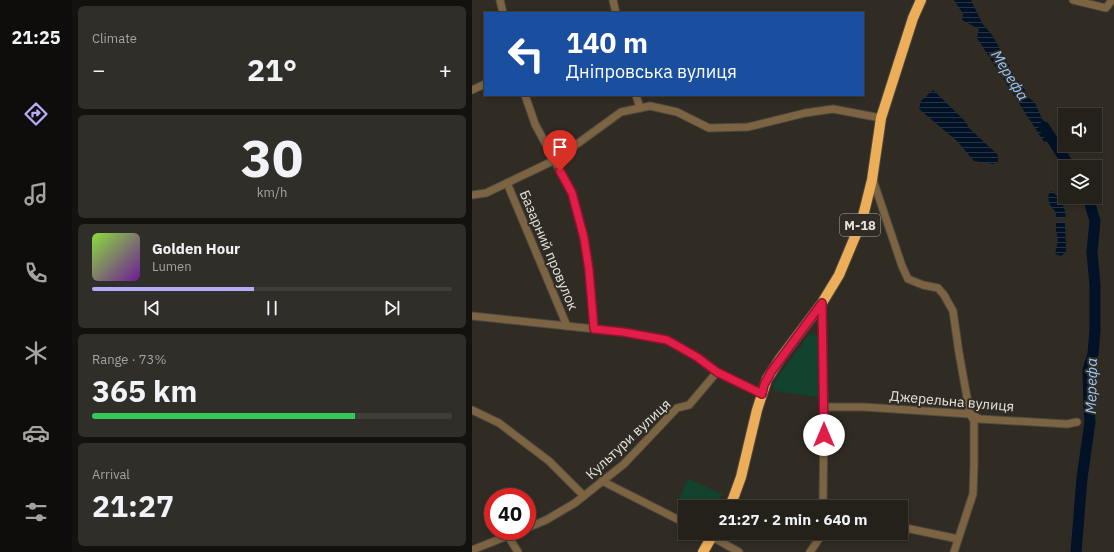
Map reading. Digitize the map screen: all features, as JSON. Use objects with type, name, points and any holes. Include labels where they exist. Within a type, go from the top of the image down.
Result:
[{"type":"highway","name":"М-18","points":[[732,500],[741,478],[764,385],[771,372],[822,303],[839,275],[862,220],[872,180],[881,118],[913,18],[921,0]]},
{"type":"highway","points":[[703,552],[708,540]]},
{"type":"street","points":[[500,0],[503,12]]},
{"type":"street","points":[[613,0],[616,12]]},
{"type":"street","points":[[1072,0],[1106,8],[1112,0]]},
{"type":"street","points":[[472,90],[484,84]]},
{"type":"street","points":[[524,96],[535,124],[572,193],[584,238],[589,270],[594,329]]},
{"type":"street","points":[[636,96],[640,108]]},
{"type":"street","points":[[472,195],[486,193],[554,160],[621,112],[650,106],[677,112],[709,128],[748,126],[806,113],[833,109],[881,118]]},
{"type":"street","points":[[872,180],[908,279],[923,285],[938,288],[944,295],[952,311],[970,414],[974,421],[973,494],[954,552]]},
{"type":"street","name":"Базарний провулок","points":[[507,183],[567,326]]},
{"type":"street","points":[[822,303],[824,406],[823,500]]},
{"type":"street","points":[[472,316],[623,332],[667,340],[697,357],[717,372],[762,394]]},
{"type":"street","name":"Культури вулиця","points":[[536,524],[575,503],[624,464],[677,408],[689,405],[717,372]]},
{"type":"street","name":"Джерельна вулиця","points":[[824,406],[970,414],[980,418],[1067,424],[1077,422]]},
{"type":"street","points":[[472,410],[499,423],[536,451],[584,496]]},
{"type":"street","points":[[602,481],[678,519]]},
{"type":"street","points":[[908,528],[958,539]]},
{"type":"street","points":[[472,550],[498,540]]},
{"type":"street","points":[[510,540],[518,552]]},
{"type":"street","points":[[719,540],[738,552]]},
{"type":"street","points":[[810,552],[818,540]]},
{"type":"green space","points":[[815,334],[819,339],[818,397],[775,391],[773,387],[777,378],[809,335]]},
{"type":"green space","points":[[688,479],[722,494],[720,500],[679,500]]},
{"type":"water","name":"Мерефа","points":[[954,0],[971,0],[982,23],[992,35],[1013,72],[1013,78],[1022,83],[1027,96],[1035,103],[1042,119],[1052,129],[1052,138],[1044,142],[977,38],[979,29],[962,20],[963,14]]},
{"type":"water","points":[[933,90],[965,121],[970,129],[998,155],[998,161],[993,164],[974,161],[957,141],[919,109],[921,101]]},
{"type":"water","points":[[1051,191],[1058,197],[1058,204],[1062,204],[1066,218],[1057,218],[1055,211],[1050,205],[1048,198]]},
{"type":"water","points":[[1056,222],[1065,222],[1066,252],[1061,256],[1055,254],[1058,240]]},
{"type":"waterway","name":"Мерефа","points":[[1044,127],[1065,160]]},
{"type":"waterway","name":"Мерефа","points":[[1076,552],[1082,478],[1090,422],[1088,370],[1093,354],[1095,330],[1095,285],[1092,252],[1095,221],[1090,204]]},
{"type":"route","points":[[560,171],[572,193],[584,238],[589,270],[594,329],[623,332],[667,340],[697,357],[717,372],[762,394],[764,385],[771,372],[822,303],[824,435]]}]
